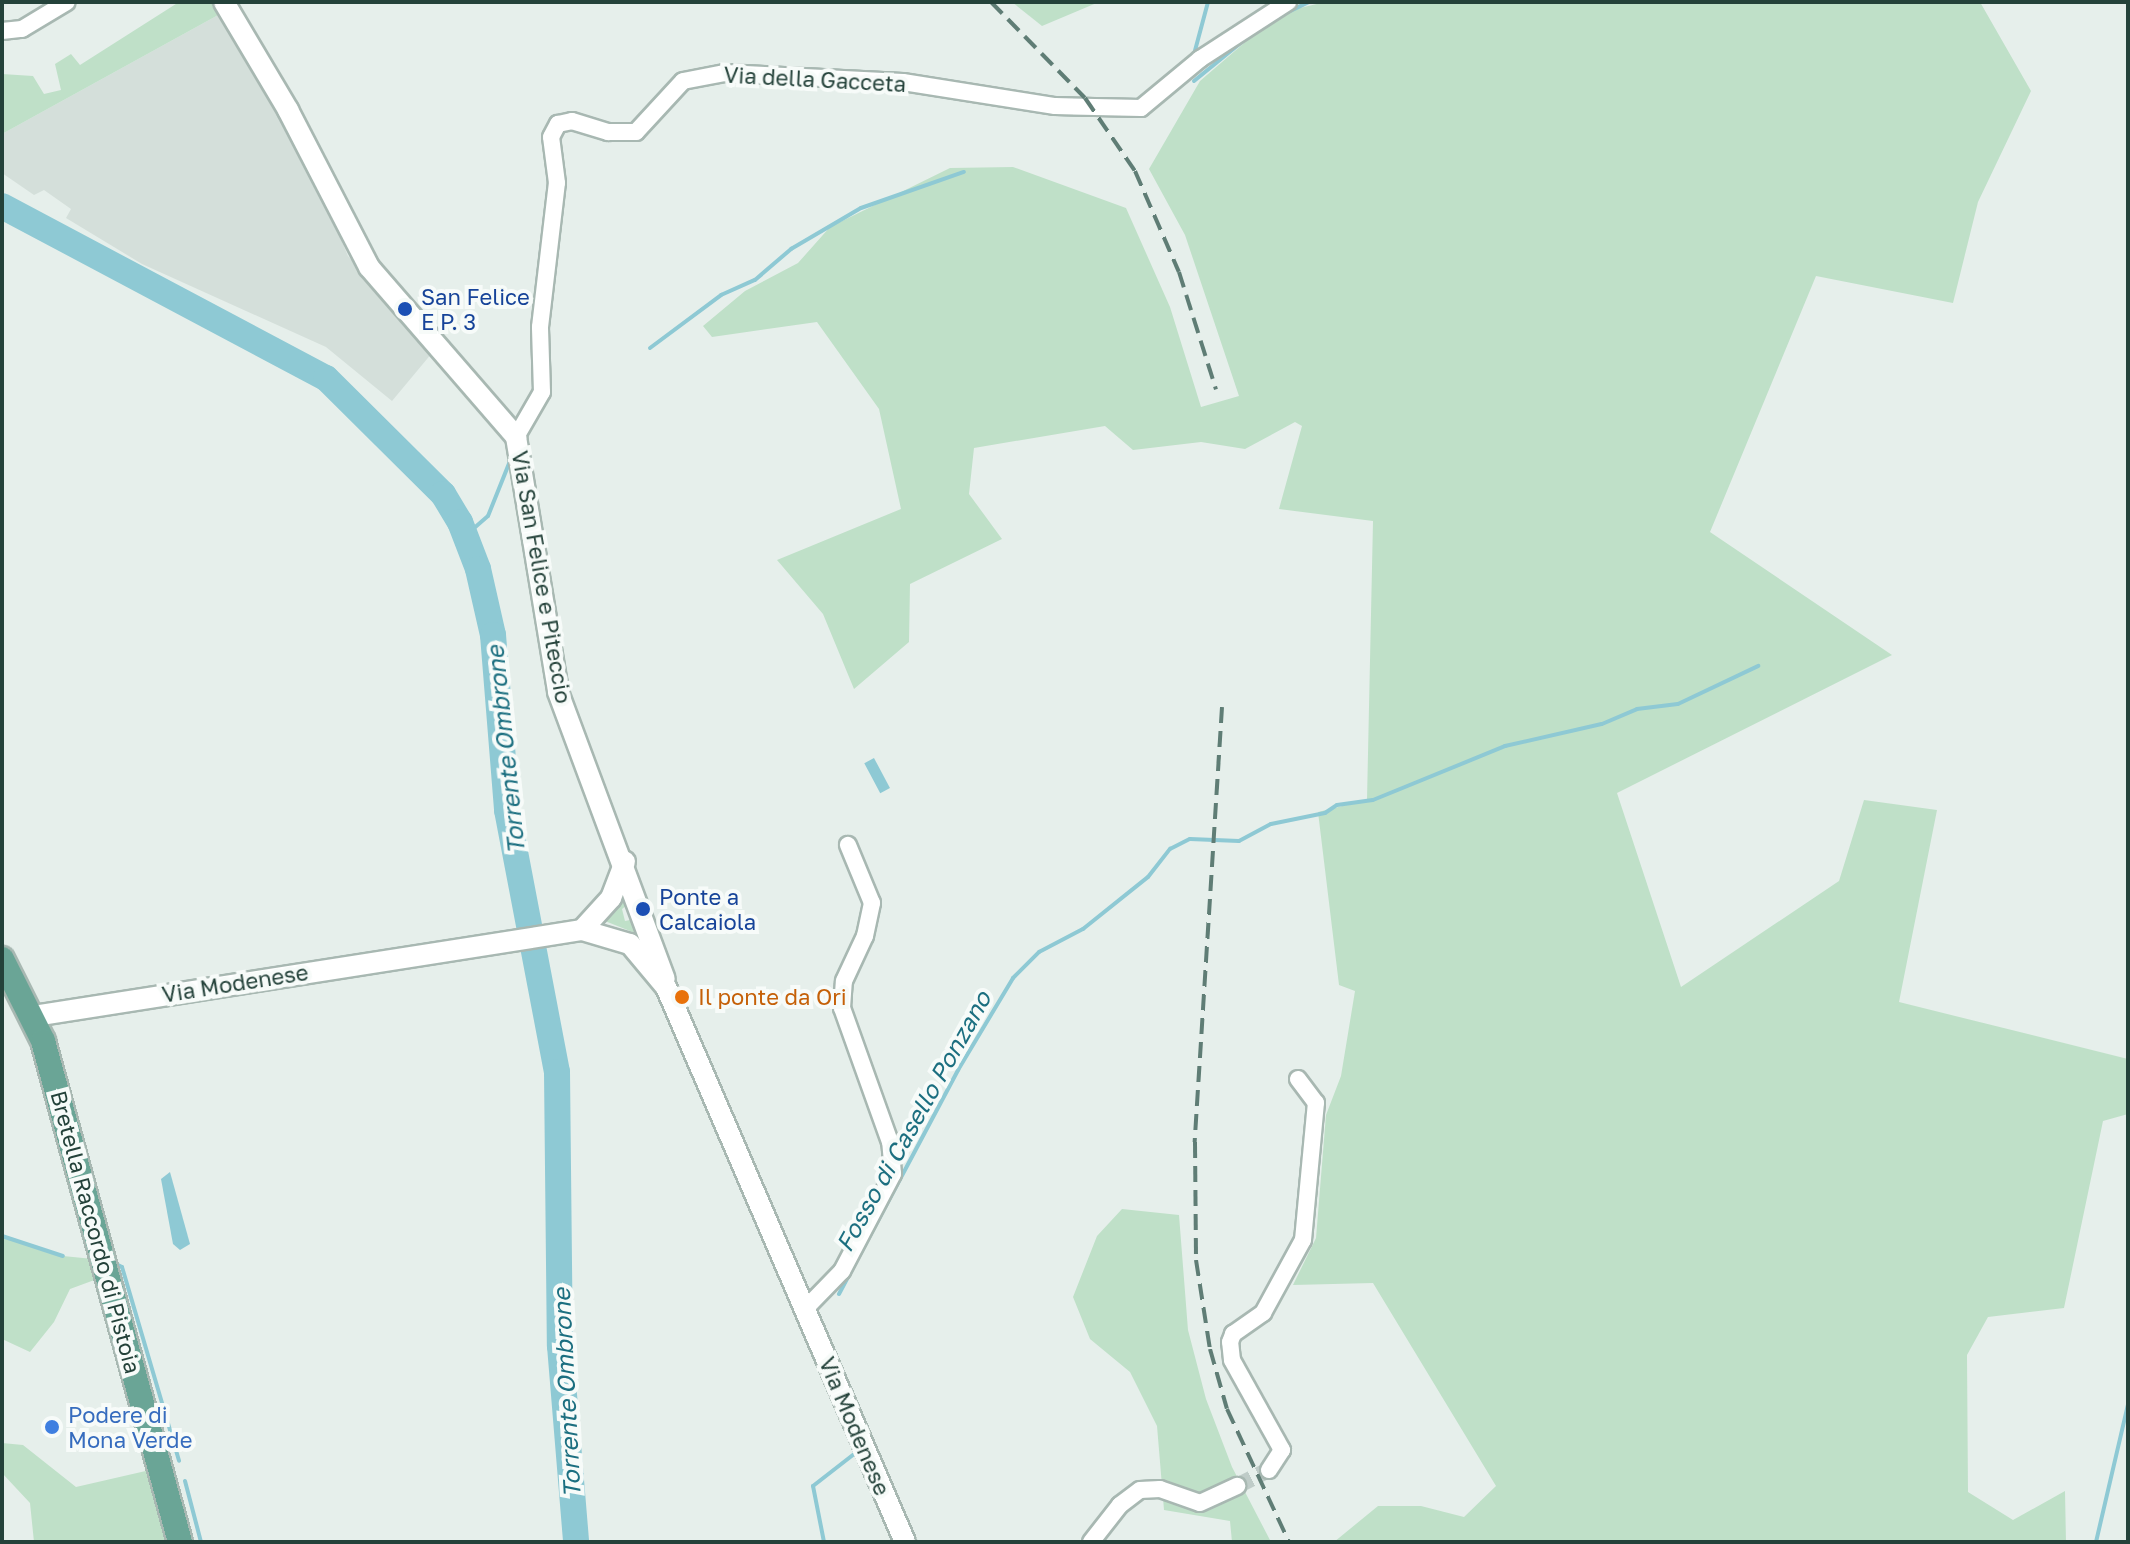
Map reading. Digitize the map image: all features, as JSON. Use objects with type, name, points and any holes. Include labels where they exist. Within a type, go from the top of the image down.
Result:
[{"type":"main road","points":[[2,959],[34,1016]]},
{"type":"main road","name":"Bretella Raccordo di Pistoia","points":[[34,1016],[180,1542]]},
{"type":"street","points":[[2,31],[22,29],[67,2]]},
{"type":"street","name":"Via San Felice e Piteccio","points":[[224,2],[288,110],[369,267],[516,437],[558,692],[625,862],[666,987]]},
{"type":"street","name":"Via della Gacceta","points":[[516,437],[542,392],[540,327],[557,183],[551,137],[558,124],[572,121],[608,132],[636,132],[683,81],[725,73],[903,82],[1055,106],[1134,110],[1149,106],[1200,59],[1288,2]]},
{"type":"street","points":[[805,1309],[842,1271],[893,1174],[890,1142],[842,1008],[844,981],[865,936],[872,903],[848,845]]},
{"type":"street","points":[[572,932],[611,898],[625,862]]},
{"type":"street","points":[[572,932],[630,944],[666,987]]},
{"type":"street","name":"Via Modenese","points":[[34,1016],[572,932]]},
{"type":"street","name":"Via Modenese","points":[[666,987],[905,1542]]},
{"type":"street","points":[[1269,1470],[1282,1450],[1232,1360],[1230,1342],[1233,1334],[1263,1313],[1303,1240],[1316,1103],[1298,1079]]},
{"type":"street","points":[[1091,1542],[1120,1505],[1140,1490],[1160,1489],[1200,1503],[1237,1486]]},
{"type":"shaded area","points":[[220,14],[310,167],[348,256],[432,353],[392,401],[326,347],[142,264],[66,218],[71,209],[44,190],[34,195],[2,173],[2,134]]},
{"type":"green space","points":[[179,2],[215,2],[220,14],[2,134],[2,74],[33,76],[44,94],[61,90],[55,64],[71,54],[80,65]]},
{"type":"green space","points":[[1012,2],[1099,2],[1042,26]]},
{"type":"green space","points":[[1325,2],[1980,2],[2031,91],[1978,202],[1953,303],[1816,276],[1710,532],[1892,655],[1617,793],[1681,987],[1839,881],[1864,800],[1937,810],[1899,1002],[2128,1059],[2128,1114],[2103,1121],[2064,1308],[1988,1317],[1967,1355],[1968,1492],[2013,1520],[2065,1491],[2066,1542],[1334,1542],[1378,1506],[1421,1506],[1464,1517],[1496,1486],[1373,1283],[1293,1285],[1316,1238],[1326,1115],[1341,1076],[1355,991],[1339,985],[1318,812],[1367,800],[1373,521],[1279,509],[1302,426],[1295,422],[1245,449],[1201,442],[1133,450],[1105,426],[974,448],[969,494],[1002,539],[910,584],[909,642],[854,689],[823,614],[777,560],[901,509],[879,409],[817,322],[712,337],[703,326],[745,291],[798,263],[830,227],[950,168],[1013,167],[1126,208],[1170,307],[1201,407],[1239,396],[1185,235],[1149,169],[1200,81],[1279,13]]},
{"type":"green space","points":[[624,894],[630,903],[622,909],[625,921],[635,919],[640,935],[605,921]]},
{"type":"green space","points":[[1122,1209],[1179,1215],[1188,1330],[1206,1399],[1232,1467],[1271,1542],[1232,1542],[1230,1521],[1164,1510],[1157,1426],[1130,1372],[1090,1339],[1073,1297],[1097,1236]]},
{"type":"green space","points":[[2,1236],[63,1256],[103,1260],[108,1275],[70,1289],[54,1322],[30,1352],[2,1339]]},
{"type":"green space","points":[[2,1443],[23,1445],[76,1487],[150,1470],[170,1542],[34,1542],[30,1503],[2,1473]]},
{"type":"water","points":[[874,758],[890,788],[880,793],[864,763]]},
{"type":"water","points":[[170,1172],[190,1244],[180,1250],[173,1244],[161,1179]]},
{"type":"waterway","points":[[1193,58],[1208,2]]},
{"type":"waterway","points":[[1282,15],[1309,2]]},
{"type":"waterway","points":[[1194,81],[1248,37]]},
{"type":"waterway","points":[[650,348],[721,295],[755,280],[791,249],[861,208],[964,172]]},
{"type":"waterway","name":"Torrente Ombrone","points":[[2,206],[326,378],[443,494],[460,522],[478,569],[493,635],[507,810],[557,1072],[560,1346],[576,1542]]},
{"type":"waterway","points":[[465,536],[488,516],[510,461]]},
{"type":"waterway","name":"Fosso di Casello Ponzano","points":[[839,1294],[958,1070],[1013,978],[1039,952],[1083,929],[1148,877],[1170,849],[1190,839],[1239,841],[1271,824],[1325,813],[1337,805],[1373,800],[1505,746],[1602,724],[1637,709],[1678,704],[1758,666]]},
{"type":"waterway","points":[[2,1236],[63,1256]]},
{"type":"waterway","points":[[114,1263],[122,1267],[179,1461]]},
{"type":"waterway","points":[[2096,1542],[2128,1405]]},
{"type":"waterway","name":"Fosso di Casello Ponzano","points":[[824,1542],[813,1486],[858,1451]]},
{"type":"waterway","points":[[185,1481],[201,1542]]},
{"type":"tunnel","points":[[1237,1486],[1269,1470]]},
{"type":"railway","points":[[991,2],[1085,98],[1135,171],[1179,272],[1216,389]]},
{"type":"railway","points":[[1222,707],[1195,1142],[1196,1260],[1210,1349],[1227,1409],[1289,1542]]},
{"type":"place","name":"San Felice E P. 3","points":[[405,309]]},
{"type":"place","name":"Ponte a Calcaiola","points":[[643,909]]},
{"type":"place","name":"Il ponte da Ori","points":[[682,997]]},
{"type":"place","name":"Podere di Mona Verde","points":[[52,1427]]}]
